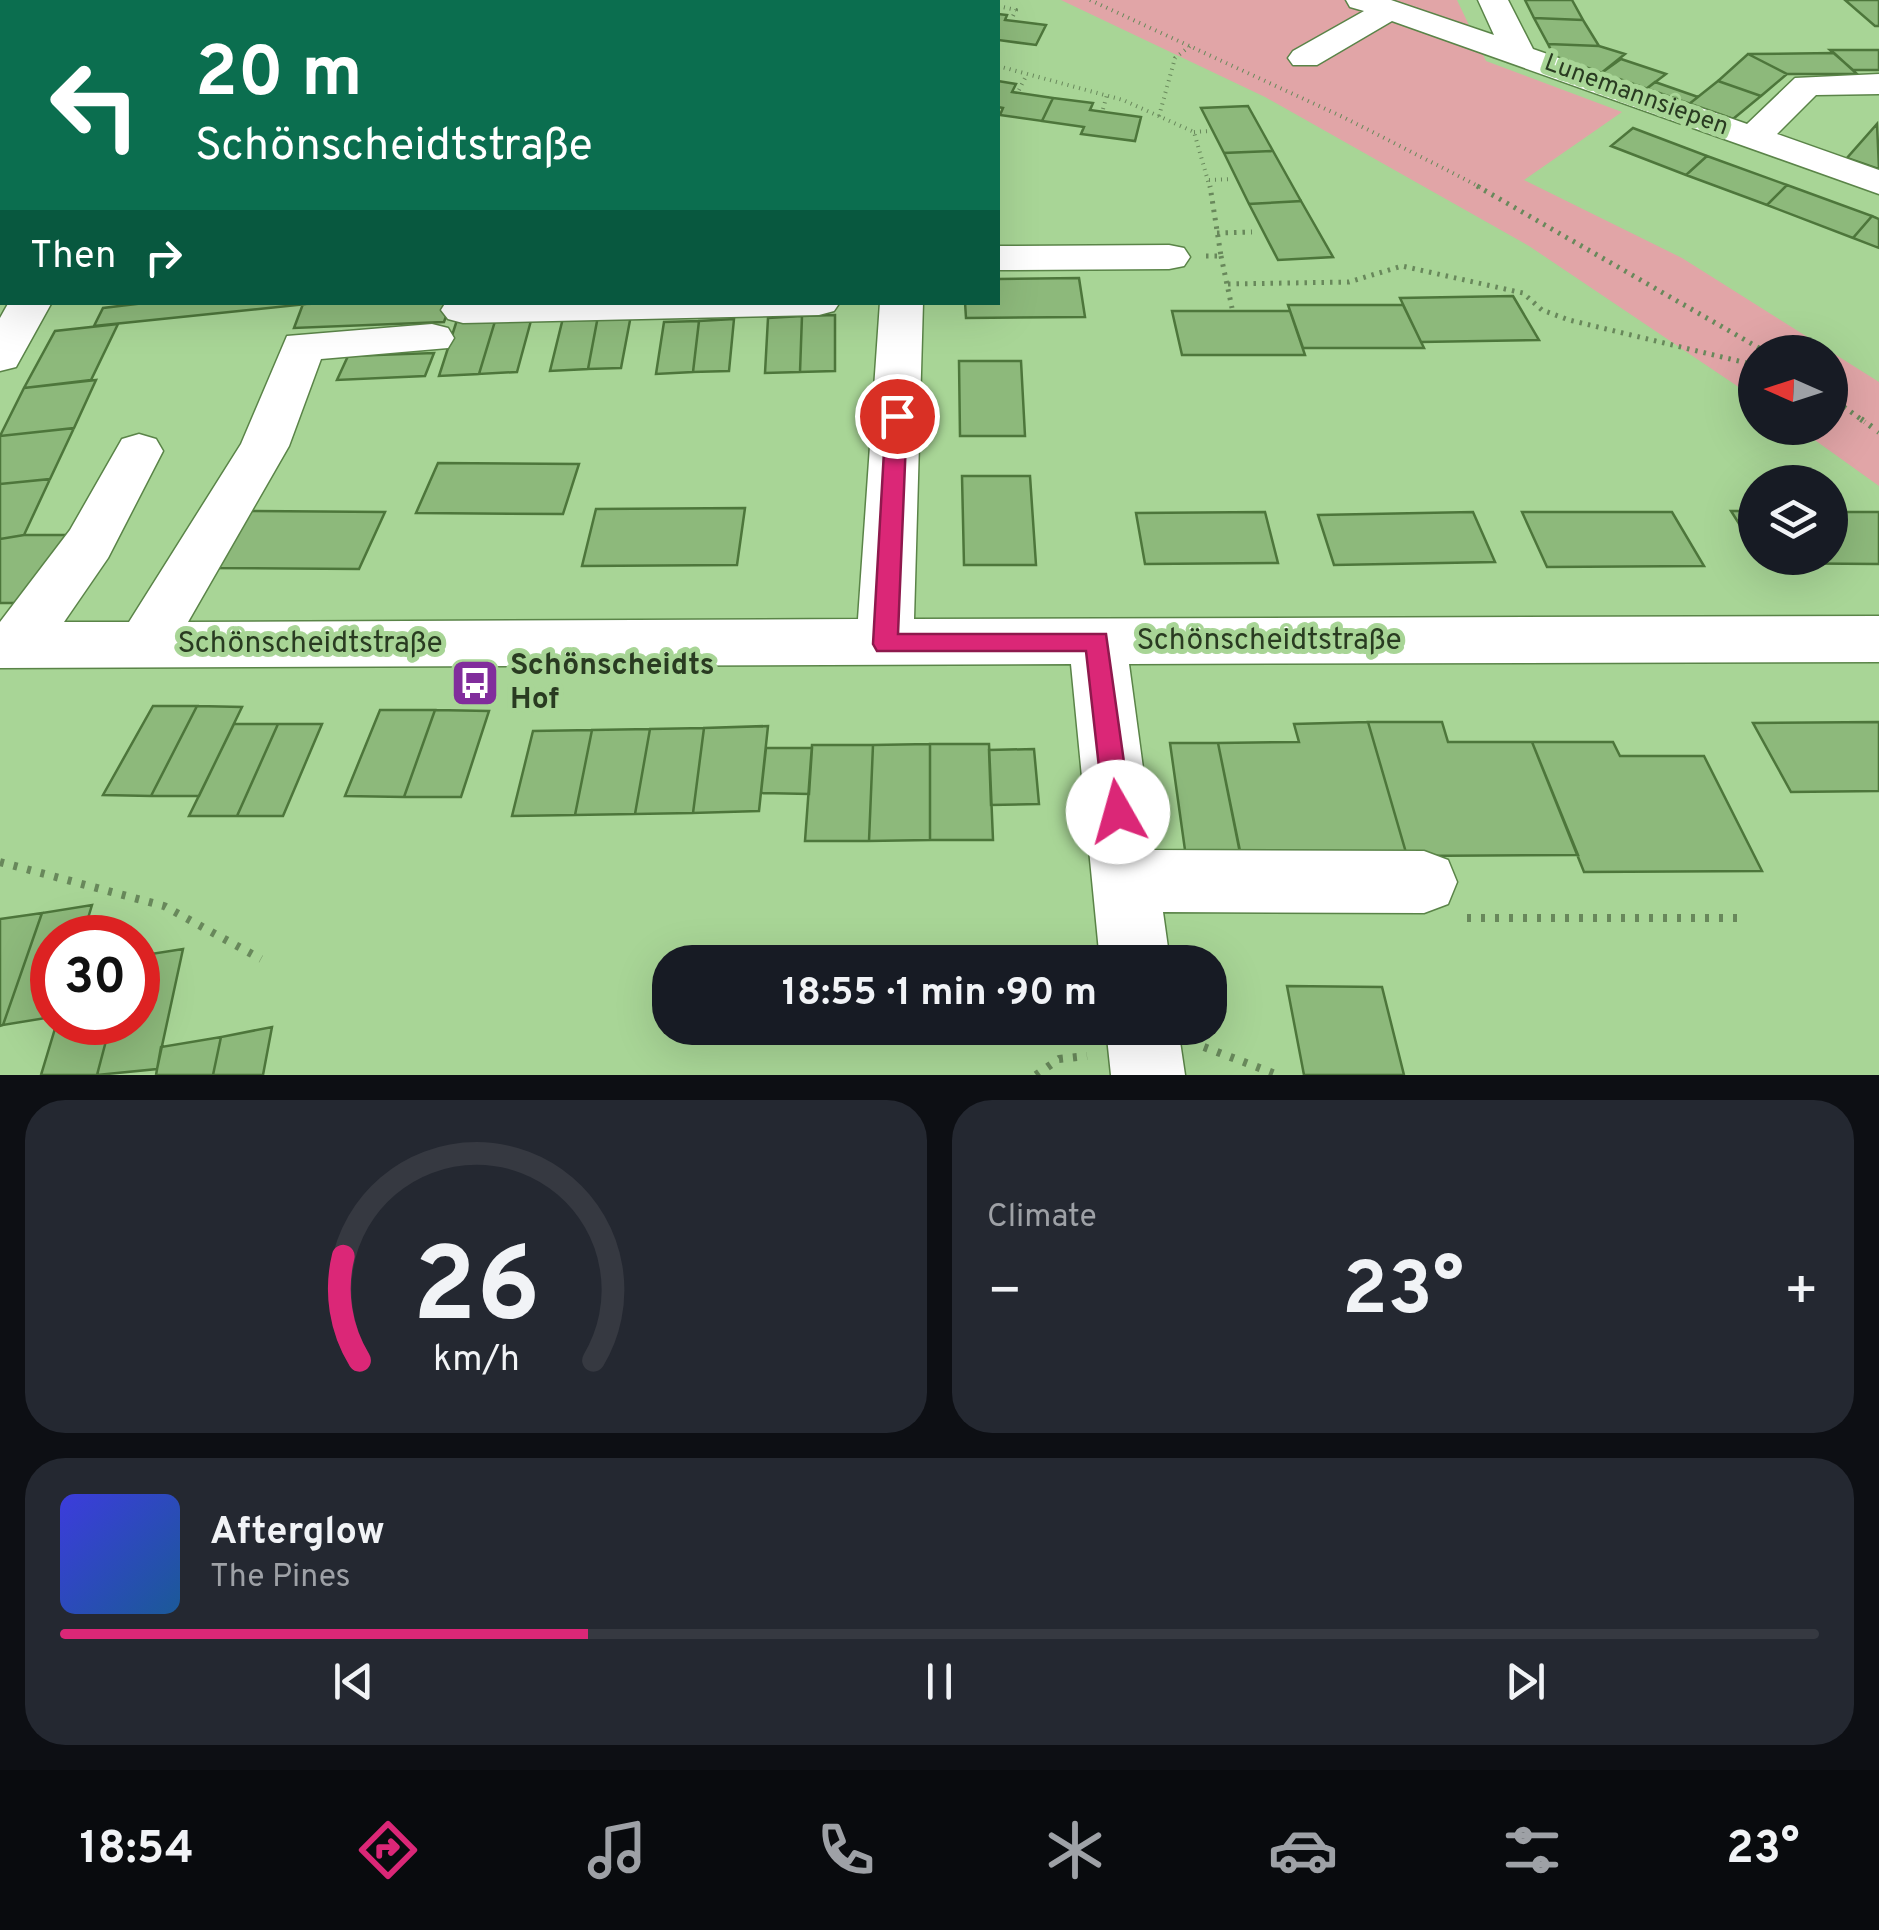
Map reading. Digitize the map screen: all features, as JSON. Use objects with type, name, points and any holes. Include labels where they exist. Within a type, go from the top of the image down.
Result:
[{"type":"street","name":"Lunemannsiepen","points":[[1492,0],[1520,55],[1879,183]]},
{"type":"street","points":[[1305,58],[1375,5],[1520,55]]},
{"type":"street","name":"Lunemannsiepen","points":[[1752,138],[1807,85],[1879,84]]},
{"type":"street","points":[[1000,258],[1170,257]]},
{"type":"street","points":[[0,357],[36,305]]},
{"type":"street","points":[[146,645],[265,446],[303,346],[447,324],[768,305]]},
{"type":"street","points":[[885,644],[902,305]]},
{"type":"street","points":[[9,645],[89,544],[138,451]]},
{"type":"street","name":"Schönscheidtstraße","points":[[9,645],[1879,640]]},
{"type":"street","points":[[1097,641],[1133,945]]},
{"type":"street","points":[[1126,881],[1424,882]]},
{"type":"path","points":[[1090,0],[1345,118],[1530,213],[1738,336]]},
{"type":"path","points":[[1000,6],[1016,10],[1012,18]]},
{"type":"path","points":[[1159,116],[1175,58],[1190,46]]},
{"type":"path","points":[[1000,67],[1107,95],[1194,132],[1209,131]]},
{"type":"path","points":[[1019,90],[1028,74]]},
{"type":"path","points":[[1103,109],[1107,95]]},
{"type":"path","points":[[1194,132],[1209,180],[1232,308]]},
{"type":"path","points":[[1209,180],[1234,180]]},
{"type":"path","points":[[1217,233],[1252,232]]},
{"type":"path","points":[[1170,257],[1220,256]]},
{"type":"path","points":[[1228,284],[1349,282],[1402,266],[1523,293],[1542,310],[1569,320],[1738,361]]},
{"type":"path","points":[[1848,410],[1879,432]]},
{"type":"path","points":[[0,862],[164,906],[261,959]]},
{"type":"path","points":[[1424,882],[1450,918],[1739,918]]},
{"type":"path","points":[[1145,1048],[1186,1040],[1278,1075]]},
{"type":"shaded area","points":[[1061,0],[1457,0],[1486,61],[1622,112],[1524,180],[1682,258],[1804,335],[1738,335],[1738,387],[1529,246],[1265,97]]},
{"type":"shaded area","points":[[1848,362],[1879,382],[1879,486],[1822,445],[1848,445]]},
{"type":"building","points":[[1525,0],[1572,0],[1583,20],[1534,18]]},
{"type":"building","points":[[1845,0],[1879,0],[1879,26],[1875,26]]},
{"type":"building","points":[[1000,14],[1007,15],[1005,20],[1046,25],[1036,45],[1000,40]]},
{"type":"building","points":[[1534,18],[1583,20],[1599,46],[1548,44]]},
{"type":"building","points":[[1548,44],[1599,46],[1625,54],[1600,74],[1555,58]]},
{"type":"building","points":[[1830,50],[1879,50],[1879,70],[1853,70]]},
{"type":"building","points":[[1834,53],[1857,74],[1787,74],[1748,54]]},
{"type":"building","points":[[1748,54],[1787,74],[1761,96],[1718,81]]},
{"type":"building","points":[[1621,59],[1666,74],[1646,89],[1600,74]]},
{"type":"building","points":[[1000,81],[1016,84],[1012,92],[1053,98],[1042,121],[1000,115]]},
{"type":"building","points":[[1718,81],[1761,96],[1733,119],[1689,104]]},
{"type":"building","points":[[1655,82],[1698,97],[1689,104],[1646,89]]},
{"type":"building","points":[[1053,98],[1093,103],[1090,110],[1141,117],[1135,141],[1081,134],[1084,127],[1042,121]]},
{"type":"building","points":[[1248,106],[1273,151],[1224,153],[1201,108]]},
{"type":"building","points":[[1877,124],[1879,169],[1847,158]]},
{"type":"building","points":[[1633,128],[1707,156],[1686,175],[1611,146]]},
{"type":"building","points":[[1273,151],[1301,201],[1249,204],[1224,153]]},
{"type":"building","points":[[1707,156],[1787,185],[1767,205],[1686,175]]},
{"type":"building","points":[[1787,185],[1872,216],[1853,238],[1767,205]]},
{"type":"building","points":[[1301,201],[1333,257],[1278,260],[1249,204]]},
{"type":"building","points":[[1872,216],[1879,219],[1879,248],[1853,238]]},
{"type":"building","points":[[1079,278],[1085,317],[966,318],[965,305],[1000,305],[1000,279]]},
{"type":"building","points":[[1513,296],[1539,340],[1421,342],[1400,298]]},
{"type":"building","points":[[128,305],[297,305],[94,326],[103,308]]},
{"type":"building","points":[[303,305],[450,305],[444,322],[294,328]]},
{"type":"building","points":[[1288,305],[1403,305],[1424,348],[1303,348]]},
{"type":"building","points":[[1172,311],[1290,311],[1305,355],[1182,355]]},
{"type":"building","points":[[631,315],[621,368],[588,369],[598,316]]},
{"type":"building","points":[[835,315],[835,371],[800,372],[802,316]]},
{"type":"building","points":[[598,316],[588,369],[550,371],[563,318]]},
{"type":"building","points":[[802,316],[800,372],[765,373],[768,318]]},
{"type":"building","points":[[532,317],[517,372],[479,374],[496,318]]},
{"type":"building","points":[[496,318],[479,374],[439,376],[457,320]]},
{"type":"building","points":[[734,319],[729,371],[693,372],[699,321]]},
{"type":"building","points":[[699,321],[693,372],[656,374],[664,322]]},
{"type":"building","points":[[118,324],[91,380],[24,388],[55,331]]},
{"type":"building","points":[[434,353],[425,376],[337,380],[348,356]]},
{"type":"building","points":[[959,361],[1021,361],[1025,436],[960,436]]},
{"type":"building","points":[[96,380],[74,428],[0,436],[24,388]]},
{"type":"building","points":[[74,428],[50,479],[0,484],[0,436]]},
{"type":"building","points":[[438,463],[579,464],[563,514],[416,513]]},
{"type":"building","points":[[962,476],[1030,476],[1036,565],[964,565]]},
{"type":"building","points":[[50,479],[24,535],[0,539],[0,484]]},
{"type":"building","points":[[745,508],[737,565],[582,566],[596,509]]},
{"type":"building","points":[[238,511],[385,512],[359,569],[205,568]]},
{"type":"building","points":[[1265,512],[1278,563],[1145,564],[1136,513]]},
{"type":"building","points":[[1473,512],[1495,562],[1334,565],[1318,515]]},
{"type":"building","points":[[1522,512],[1672,512],[1704,566],[1547,567]]},
{"type":"building","points":[[1848,512],[1879,512],[1879,564],[1848,564]]},
{"type":"building","points":[[82,535],[35,603],[0,603],[0,539]]},
{"type":"building","points":[[153,706],[197,706],[151,796],[103,795]]},
{"type":"building","points":[[197,706],[242,707],[199,796],[151,796]]},
{"type":"building","points":[[380,710],[435,710],[404,797],[345,796]]},
{"type":"building","points":[[435,710],[489,711],[461,797],[404,797]]},
{"type":"building","points":[[1368,722],[1407,856],[1241,858],[1218,743],[1299,742],[1294,724]]},
{"type":"building","points":[[1368,722],[1442,722],[1448,742],[1532,742],[1578,855],[1407,856]]},
{"type":"building","points":[[1879,722],[1879,791],[1791,792],[1753,723]]},
{"type":"building","points":[[234,724],[278,724],[237,816],[189,816]]},
{"type":"building","points":[[278,724],[322,724],[283,816],[237,816]]},
{"type":"building","points":[[768,726],[759,811],[693,813],[704,728]]},
{"type":"building","points":[[704,728],[693,813],[635,814],[650,729]]},
{"type":"building","points":[[650,729],[635,814],[575,815],[592,730]]},
{"type":"building","points":[[592,730],[575,815],[512,816],[533,731]]},
{"type":"building","points":[[1532,742],[1613,742],[1620,756],[1704,756],[1762,871],[1584,872]]},
{"type":"building","points":[[1170,743],[1218,743],[1240,851],[1185,850]]},
{"type":"building","points":[[930,744],[989,744],[993,840],[930,840]]},
{"type":"building","points":[[930,744],[930,840],[869,841],[873,745]]},
{"type":"building","points":[[812,745],[873,745],[869,841],[805,841]]},
{"type":"building","points":[[766,748],[812,748],[809,794],[761,793]]},
{"type":"building","points":[[1034,749],[1039,804],[991,805],[989,750]]},
{"type":"building","points":[[92,905],[89,915],[42,913]]},
{"type":"building","points":[[42,913],[30,915],[30,947],[0,1026],[0,919]]},
{"type":"building","points":[[30,947],[30,1021],[3,1025]]},
{"type":"building","points":[[183,949],[157,1069],[97,1075],[105,1045],[160,1045],[160,953]]},
{"type":"building","points":[[1287,986],[1382,987],[1404,1075],[1304,1075]]},
{"type":"building","points":[[272,1027],[263,1075],[213,1075],[221,1037]]},
{"type":"building","points":[[221,1037],[213,1075],[156,1075],[161,1047]]},
{"type":"building","points":[[50,1045],[105,1045],[97,1075],[41,1075]]},
{"type":"place","name":"Schönscheidts Hof","points":[[475,683]]},
{"type":"route","points":[[897,416],[885,644],[1097,641],[1118,812]]}]
